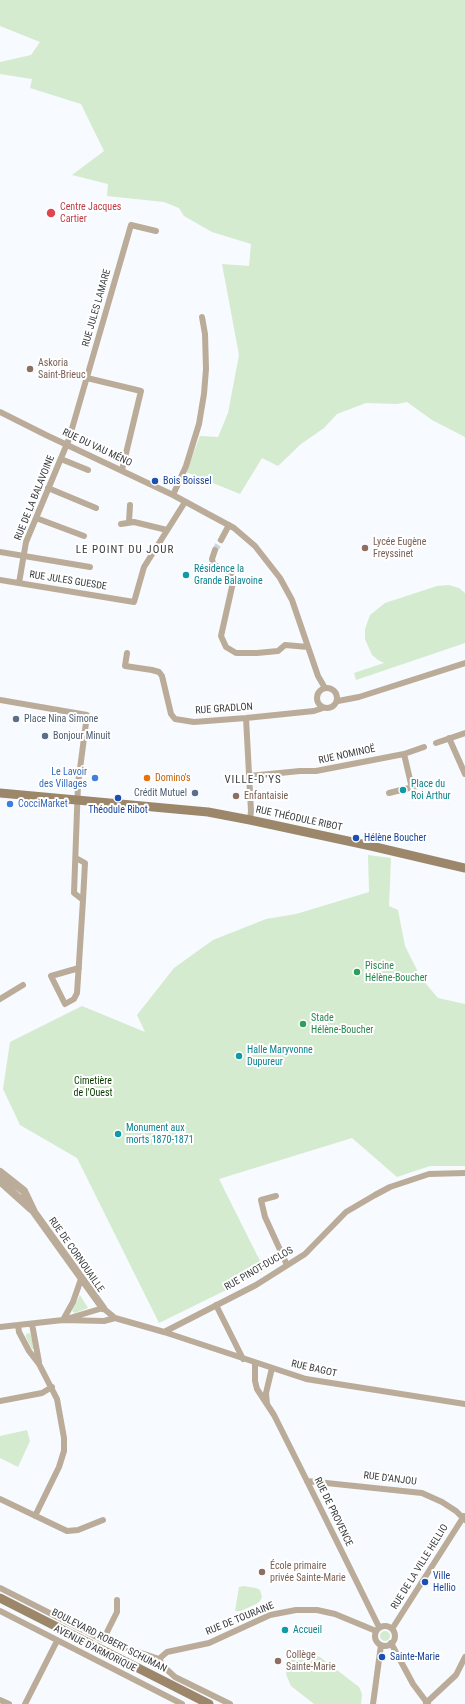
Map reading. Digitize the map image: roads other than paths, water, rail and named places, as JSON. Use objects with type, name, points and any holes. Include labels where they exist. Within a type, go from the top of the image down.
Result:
[{"type":"main road","name":"RUE THÉODULE RIBOT","points":[[0,793],[208,812],[465,868]]},
{"type":"main road","name":"BOULEVARD ROBERT SCHUMAN","points":[[0,1598],[209,1704]]},
{"type":"street","name":"RUE JULES LAMARE","points":[[67,444],[131,225],[156,231]]},
{"type":"street","points":[[173,495],[186,466],[199,424],[204,394],[206,369],[205,334],[202,317]]},
{"type":"street","points":[[87,378],[141,391],[122,470]]},
{"type":"street","name":"RUE DU VAU MÉNO","points":[[0,412],[173,495],[229,525],[255,546],[280,578],[292,600],[318,676],[325,688]]},
{"type":"street","name":"RUE DE LA BALAVOINE","points":[[19,583],[26,542],[67,444]]},
{"type":"street","points":[[61,459],[88,470]]},
{"type":"street","points":[[48,488],[96,508]]},
{"type":"street","points":[[121,524],[129,522],[154,526],[167,530],[185,502]]},
{"type":"street","points":[[129,522],[130,505]]},
{"type":"street","points":[[36,518],[84,536]]},
{"type":"street","points":[[221,540],[229,525]]},
{"type":"street","name":"RUE JULES GUESDE","points":[[0,580],[134,602],[144,567],[167,530]]},
{"type":"street","points":[[215,550],[212,559],[213,564],[232,575],[234,578],[221,636],[226,647],[236,653],[257,653],[278,651],[285,645],[308,647]]},
{"type":"street","points":[[0,552],[90,567]]},
{"type":"street","name":"RUE GRADLON","points":[[127,653],[125,666],[152,670],[159,672],[162,676],[171,714],[175,719],[194,722],[314,712],[323,708]]},
{"type":"street","points":[[338,701],[335,691],[329,688],[325,688],[319,692],[317,699],[318,704],[323,708],[328,709],[333,707],[338,701],[359,697],[465,663]]},
{"type":"street","points":[[0,700],[87,715],[78,784],[74,893],[83,900]]},
{"type":"street","points":[[246,718],[251,811],[250,820]]},
{"type":"street","points":[[436,743],[465,733]]},
{"type":"street","points":[[449,738],[465,774]]},
{"type":"street","name":"RUE NOMINOË","points":[[249,776],[316,771],[404,754],[424,747]]},
{"type":"street","points":[[390,793],[415,787],[404,754]]},
{"type":"street","points":[[76,858],[85,863],[79,968],[77,993],[74,999],[65,1004],[52,976],[79,968]]},
{"type":"street","points":[[0,999],[24,984]]},
{"type":"street","name":"RUE DE CORNOUAILLE","points":[[0,1172],[24,1192],[34,1212],[103,1308]]},
{"type":"street","name":"RUE PINOT-DUCLOS","points":[[164,1332],[216,1304],[256,1285],[305,1254],[346,1212],[375,1194],[390,1187],[429,1174],[465,1173]]},
{"type":"street","name":"RUE DE CORNOUAILLE","points":[[0,1181],[34,1212]]},
{"type":"street","points":[[276,1196],[261,1200],[265,1217],[288,1265]]},
{"type":"street","points":[[63,1320],[73,1302],[81,1279]]},
{"type":"street","points":[[216,1304],[243,1359]]},
{"type":"street","points":[[63,1320],[103,1308],[115,1318]]},
{"type":"street","points":[[0,1327],[63,1320],[104,1320],[115,1318]]},
{"type":"street","name":"RUE BAGOT","points":[[115,1318],[164,1332],[255,1363],[318,1382],[465,1404]]},
{"type":"street","points":[[32,1324],[39,1364]]},
{"type":"street","points":[[18,1325],[19,1332],[26,1345],[52,1387],[57,1399],[63,1426],[64,1451],[54,1480],[35,1516]]},
{"type":"street","name":"RUE DE PROVENCE","points":[[255,1363],[255,1381],[258,1388],[307,1481],[378,1629]]},
{"type":"street","name":"RUE DE PROVENCE","points":[[267,1406],[266,1393],[272,1368]]},
{"type":"street","points":[[0,1401],[42,1393],[52,1387]]},
{"type":"street","name":"RUE D'ANJOU","points":[[307,1481],[369,1486],[422,1493],[442,1502],[464,1517]]},
{"type":"street","points":[[0,1499],[67,1531],[78,1530],[103,1520]]},
{"type":"street","name":"RUE DE LA VILLE HELLIO","points":[[392,1629],[464,1517]]},
{"type":"street","name":"AVENUE D'ARMORIQUE","points":[[0,1588],[103,1640],[159,1659],[163,1666],[175,1676],[230,1704]]},
{"type":"street","points":[[103,1640],[117,1612],[117,1600]]},
{"type":"street","name":"RUE DE TOURAINE","points":[[159,1659],[167,1652],[214,1641],[270,1615],[296,1610],[316,1610],[335,1614],[378,1629]]},
{"type":"street","name":"AVENUE D'ARMORIQUE","points":[[0,1611],[182,1704]]},
{"type":"street","points":[[381,1645],[376,1641],[378,1629],[384,1626],[392,1629],[394,1635],[390,1643]]},
{"type":"street","points":[[25,1704],[57,1641]]},
{"type":"street","points":[[381,1645],[390,1643]]},
{"type":"street","points":[[390,1643],[412,1684],[427,1703],[456,1675],[465,1657]]},
{"type":"street","points":[[373,1704],[381,1645]]},
{"type":"street","points":[[0,1700],[9,1704]]},
{"type":"tunnel","points":[[215,550],[221,540]]},
{"type":"place","name":"Centre Jacques Cartier","points":[[51,213]]},
{"type":"place","name":"Askoria Saint-Brieuc","points":[[30,369]]},
{"type":"place","name":"Bois Boissel","points":[[155,481]]},
{"type":"place","name":"Lycée Eugène Freyssinet","points":[[365,548]]},
{"type":"place","name":"Résidence la Grande Balavoine","points":[[186,575]]},
{"type":"place","name":"Place Nina Simone","points":[[16,719]]},
{"type":"place","name":"Bonjour Minuit","points":[[45,736]]},
{"type":"place","name":"Le Lavoir des Villages","points":[[95,778]]},
{"type":"place","name":"Domino's","points":[[147,778]]},
{"type":"place","name":"Place du Roi Arthur","points":[[403,790]]},
{"type":"place","name":"Crédit Mutuel","points":[[195,793]]},
{"type":"place","name":"Enfantaisie","points":[[236,796]]},
{"type":"place","name":"Théodule Ribot","points":[[118,798]]},
{"type":"place","name":"CocciMarket","points":[[10,804]]},
{"type":"place","name":"Hélène Boucher","points":[[356,838]]},
{"type":"place","name":"Piscine Hélène-Boucher","points":[[357,972]]},
{"type":"place","name":"Stade Hélène-Boucher","points":[[303,1024]]},
{"type":"place","name":"Halle Maryvonne Dupureur","points":[[239,1056]]},
{"type":"place","name":"Monument aux morts 1870-1871","points":[[118,1134]]},
{"type":"place","name":"École primaire privée Sainte-Marie","points":[[262,1572]]},
{"type":"place","name":"Ville Hellio","points":[[425,1582]]},
{"type":"place","name":"Accueil","points":[[285,1630]]},
{"type":"place","name":"Sainte-Marie","points":[[382,1657]]},
{"type":"place","name":"Collège Sainte-Marie","points":[[278,1661]]},
{"type":"district","name":"LE POINT DU JOUR","points":[[125,550]]},
{"type":"district","name":"VILLE-D'YS","points":[[253,780]]},
{"type":"park label","name":"Cimetière de l'Ouest","points":[[93,1086]]}]
